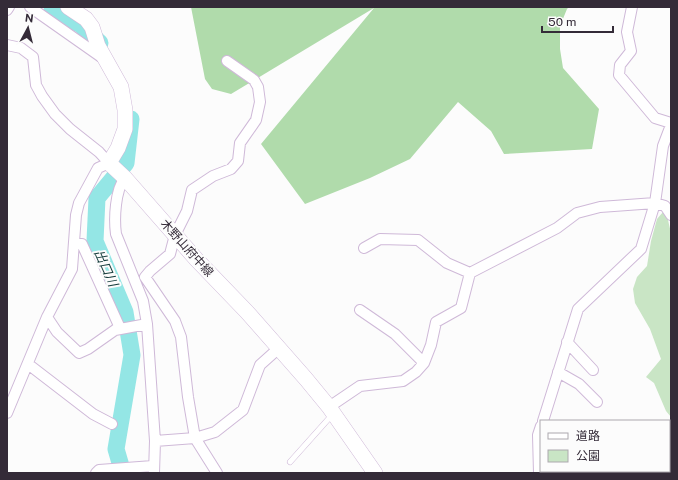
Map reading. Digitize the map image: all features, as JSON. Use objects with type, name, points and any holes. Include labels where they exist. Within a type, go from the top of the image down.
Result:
[{"type":"main road","points":[[68,7],[86,19],[92,27],[98,46],[121,87],[125,110],[124,129],[118,148],[110,164]]},
{"type":"main road","name":"木野山府中線","points":[[110,164],[125,178],[175,235],[248,312],[279,348],[331,410],[375,473]]},
{"type":"street","points":[[30,7],[108,62]]},
{"type":"street","points":[[543,420],[578,309],[642,249],[655,203],[663,146],[671,124],[655,118],[619,74],[620,65],[631,51],[627,32],[632,7]]},
{"type":"street","points":[[7,45],[21,48],[33,57],[36,85],[42,96],[55,114],[70,129],[99,152],[110,164],[98,168],[79,203],[76,215],[72,269],[48,318],[7,413]]},
{"type":"street","points":[[217,473],[195,438],[188,397],[181,337],[175,321],[145,278],[150,271],[170,254],[175,235],[187,211],[192,190],[213,176],[231,169],[238,161],[240,143],[256,120],[260,102],[258,87],[254,80],[227,61]]},
{"type":"street","points":[[96,473],[99,470],[115,468],[133,467],[154,469],[154,441],[143,324],[143,301],[116,234],[114,223],[119,184],[125,178]]},
{"type":"street","points":[[331,410],[360,386],[403,381],[416,372],[424,363],[431,345],[436,322],[461,308],[470,274],[557,228],[577,214],[600,207],[655,203],[665,206],[671,214]]},
{"type":"street","points":[[364,248],[380,239],[418,240],[447,263],[470,274]]},
{"type":"street","points":[[74,244],[82,244],[120,328]]},
{"type":"street","points":[[360,310],[395,334],[424,363]]},
{"type":"street","points":[[48,318],[57,332],[79,353],[88,349],[115,330],[143,324]]},
{"type":"street","points":[[567,342],[593,370]]},
{"type":"street","points":[[154,441],[195,438],[215,432],[243,410],[260,365],[279,348]]},
{"type":"street","points":[[28,364],[93,414],[112,424]]},
{"type":"street","points":[[558,372],[579,384],[597,402]]},
{"type":"street","points":[[539,473],[538,434],[540,429]]},
{"type":"lane","points":[[290,462],[331,410]]},
{"type":"green space","points":[[191,7],[569,7],[560,26],[560,49],[563,68],[599,109],[592,149],[504,154],[491,131],[458,102],[410,159],[370,178],[305,204],[261,144],[374,8],[231,94],[212,89],[205,79]]},
{"type":"green space","points":[[663,212],[668,220],[671,233],[671,417],[666,411],[654,383],[646,377],[661,359],[650,329],[635,303],[633,289],[637,277],[647,266],[651,241],[657,219]]},
{"type":"waterway","name":"出口川","points":[[52,7],[61,15],[81,25],[100,43]]},
{"type":"waterway","name":"出口川","points":[[123,473],[116,449],[132,355],[125,312],[95,241],[97,198],[126,163],[131,119]]}]
